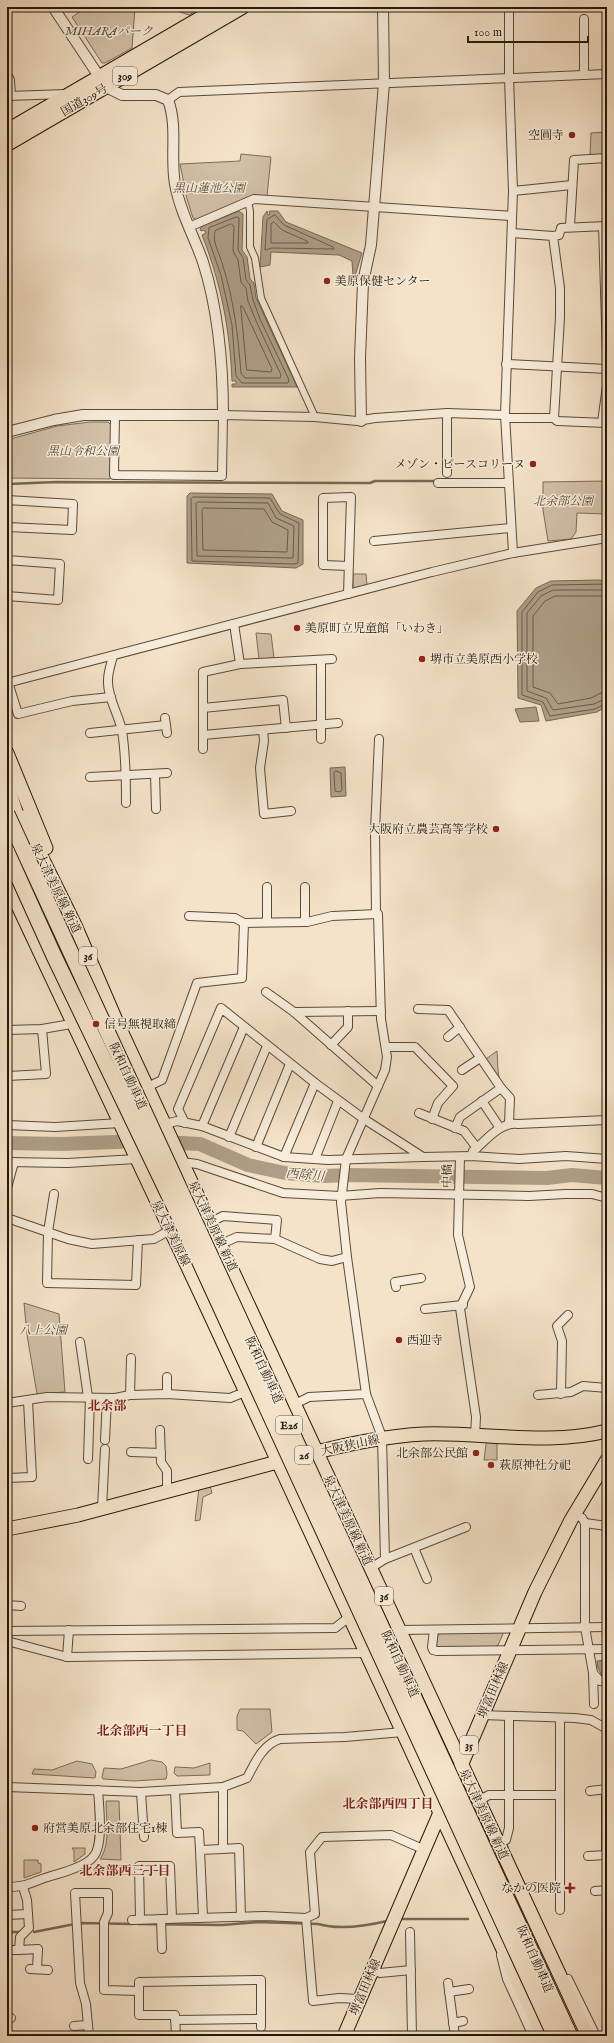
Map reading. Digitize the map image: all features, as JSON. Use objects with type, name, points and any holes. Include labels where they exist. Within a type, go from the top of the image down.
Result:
[{"type":"highway","name":"国道309号","points":[[7,144],[220,7]]},
{"type":"highway","name":"国道309号","points":[[7,131],[70,94],[103,82],[242,7]]},
{"type":"highway","points":[[7,787],[32,868]]},
{"type":"highway","name":"阪和自動車道","points":[[7,814],[570,2036]]},
{"type":"highway","name":"阪和自動車道","points":[[7,852],[54,956],[176,1210],[555,2036]]},
{"type":"highway","points":[[7,874],[54,956]]},
{"type":"main road","name":"36","points":[[7,753],[71,908],[75,925]]},
{"type":"main road","name":"泉大津美原線 新道","points":[[7,787],[75,925],[147,1087],[588,2036]]},
{"type":"main road","points":[[7,882],[135,1158]]},
{"type":"main road","name":"泉大津美原線","points":[[135,1158],[246,1392]]},
{"type":"main road","points":[[246,1392],[543,2036]]},
{"type":"main road","name":"大阪狭山線","points":[[7,1529],[102,1508],[316,1452],[382,1437],[425,1434],[476,1436],[570,1436],[607,1431]]},
{"type":"main road","name":"堺富田林線","points":[[344,2036],[535,1592],[575,1514],[607,1460]]},
{"type":"main road","points":[[482,1902],[520,1891]]},
{"type":"street","points":[[53,7],[103,82],[122,95],[156,95],[168,100],[173,113],[172,144],[175,184],[202,261],[218,323],[222,355],[222,476],[114,475],[115,415]]},
{"type":"street","points":[[361,421],[360,358],[363,282],[371,245],[384,83],[383,7]]},
{"type":"street","points":[[509,7],[512,234],[505,416],[512,553]]},
{"type":"street","points":[[584,19],[584,75]]},
{"type":"street","points":[[7,74],[10,80],[9,96],[70,94]]},
{"type":"street","points":[[168,100],[180,92],[607,74]]},
{"type":"street","points":[[570,226],[574,160],[607,158]]},
{"type":"street","points":[[512,191],[572,185]]},
{"type":"street","points":[[189,227],[254,199],[374,205],[404,209],[512,216]]},
{"type":"street","points":[[248,201],[250,211],[250,247],[255,258],[261,298],[316,417]]},
{"type":"street","points":[[512,234],[553,236],[559,234],[561,228],[570,226],[605,226],[607,355]]},
{"type":"street","points":[[553,236],[560,295],[554,418]]},
{"type":"street","points":[[506,364],[556,368],[607,369]]},
{"type":"street","points":[[7,432],[69,417],[115,415],[316,417],[361,421],[375,418],[447,413],[554,418],[557,421],[604,422],[607,386]]},
{"type":"street","points":[[446,473],[447,413]]},
{"type":"street","points":[[438,483],[508,483]]},
{"type":"street","points":[[348,594],[349,566],[351,497],[323,498],[323,566],[349,566]]},
{"type":"street","points":[[7,500],[73,504],[72,530],[7,526]]},
{"type":"street","points":[[374,541],[511,528]]},
{"type":"street","points":[[111,696],[72,701],[18,714],[8,683],[432,572],[512,553],[607,538]]},
{"type":"street","points":[[7,560],[60,564],[58,600],[7,596]]},
{"type":"street","points":[[234,624],[240,664]]},
{"type":"street","points":[[113,656],[108,681],[121,729],[126,775],[126,803]]},
{"type":"street","points":[[203,749],[203,672],[240,664],[332,659]]},
{"type":"street","points":[[321,660],[321,739]]},
{"type":"street","points":[[203,708],[283,700],[286,728]]},
{"type":"street","points":[[203,735],[338,722]]},
{"type":"street","points":[[90,733],[166,725]]},
{"type":"street","points":[[263,730],[264,741],[260,768],[264,814],[291,811]]},
{"type":"street","points":[[380,739],[376,831],[376,914],[378,914],[381,1011],[387,1057],[378,1086],[346,1159],[342,1196],[347,1257],[366,1394],[382,1437],[385,1559]]},
{"type":"street","points":[[90,776],[167,773]]},
{"type":"street","points":[[155,774],[156,809]]},
{"type":"street","points":[[267,887],[267,922]]},
{"type":"street","points":[[305,888],[305,922]]},
{"type":"street","points":[[189,916],[235,918],[244,923],[305,922],[332,916],[376,914]]},
{"type":"street","points":[[147,1087],[162,1080],[198,984],[242,978],[244,923]]},
{"type":"street","points":[[266,992],[294,1012],[378,1086]]},
{"type":"street","points":[[185,1123],[178,1109],[221,1008],[267,1046],[338,1100],[364,1119],[423,1157]]},
{"type":"street","points":[[7,1030],[42,1029],[74,1024],[112,1009]]},
{"type":"street","points":[[418,1009],[448,1010],[501,1088],[510,1098],[509,1123]]},
{"type":"street","points":[[294,1012],[381,1011]]},
{"type":"street","points":[[331,1045],[348,1027],[348,1012]]},
{"type":"street","points":[[202,1126],[244,1027]]},
{"type":"street","points":[[448,1037],[460,1027]]},
{"type":"street","points":[[7,1076],[46,1074],[42,1029]]},
{"type":"street","points":[[229,1137],[267,1046]]},
{"type":"street","points":[[386,1047],[415,1048],[453,1086],[438,1103],[432,1119]]},
{"type":"street","points":[[462,1070],[480,1058]]},
{"type":"street","points":[[256,1147],[290,1064]]},
{"type":"street","points":[[284,1157],[315,1083]]},
{"type":"street","points":[[455,1128],[460,1117],[501,1088]]},
{"type":"street","points":[[315,1159],[338,1100]]},
{"type":"street","points":[[482,1101],[500,1128]]},
{"type":"street","points":[[419,1113],[464,1131],[478,1148]]},
{"type":"street","points":[[471,1156],[500,1128],[509,1123],[518,1124],[607,1120]]},
{"type":"street","points":[[165,1125],[177,1121],[202,1126],[284,1157],[346,1159],[471,1156],[519,1159],[566,1156],[607,1159]]},
{"type":"street","points":[[7,1125],[55,1127],[120,1124]]},
{"type":"street","name":"中橋","points":[[460,1157],[458,1235],[470,1287],[463,1305],[460,1308],[476,1417],[476,1436]]},
{"type":"street","points":[[7,1188],[10,1162],[68,1163],[135,1158]]},
{"type":"street","points":[[181,1159],[283,1193],[342,1196],[380,1193],[529,1196],[592,1194],[607,1198]]},
{"type":"street","points":[[54,1194],[48,1232],[47,1283],[136,1285],[138,1240]]},
{"type":"street","points":[[211,1222],[223,1216],[277,1220],[275,1239]]},
{"type":"street","points":[[7,1218],[68,1239],[92,1244],[154,1239],[170,1230]]},
{"type":"street","points":[[221,1244],[237,1237],[275,1239],[320,1259],[332,1261],[347,1257]]},
{"type":"street","points":[[396,1287],[395,1282],[421,1278]]},
{"type":"street","points":[[425,1309],[463,1305]]},
{"type":"street","points":[[561,1394],[562,1342],[557,1326],[568,1315]]},
{"type":"street","points":[[80,1342],[89,1398],[88,1460]]},
{"type":"street","points":[[130,1394],[131,1358]]},
{"type":"street","points":[[167,1377],[167,1394]]},
{"type":"street","points":[[538,1395],[572,1392],[583,1386],[607,1388]]},
{"type":"street","points":[[7,1403],[47,1397],[107,1398],[130,1394],[167,1394],[230,1398],[246,1392]]},
{"type":"street","points":[[295,1404],[309,1397],[366,1394]]},
{"type":"street","points":[[102,1508],[107,1398]]},
{"type":"street","points":[[7,1478],[32,1477],[28,1401]]},
{"type":"street","points":[[160,1430],[161,1462],[167,1471],[167,1490]]},
{"type":"street","points":[[131,1452],[161,1453]]},
{"type":"street","points":[[575,1514],[582,1518],[585,1523],[585,1627],[593,1673],[594,1704]]},
{"type":"street","points":[[585,1523],[607,1526]]},
{"type":"street","points":[[371,1568],[385,1559],[414,1548],[447,1531],[466,1527]]},
{"type":"street","points":[[414,1548],[427,1579]]},
{"type":"street","points":[[7,1605],[21,1606]]},
{"type":"street","points":[[7,1632],[69,1630],[336,1628],[349,1617]]},
{"type":"street","points":[[399,1630],[607,1627]]},
{"type":"street","points":[[67,1657],[69,1630]]},
{"type":"street","points":[[434,1630],[432,1647],[434,1650],[607,1649]]},
{"type":"street","points":[[7,1641],[67,1657],[366,1654]]},
{"type":"street","points":[[593,1673],[600,1680],[607,1682]]},
{"type":"street","points":[[482,1715],[591,1720],[607,1729]]},
{"type":"street","points":[[498,1844],[506,1840],[508,1836],[509,1716]]},
{"type":"street","points":[[560,1718],[560,1910]]},
{"type":"street","points":[[7,1787],[141,1792],[223,1787],[247,1778],[262,1752],[273,1741],[280,1739],[346,1737],[403,1732]]},
{"type":"street","points":[[223,1787],[223,1849]]},
{"type":"street","points":[[588,1856],[606,1855],[606,1789],[590,1792]]},
{"type":"street","points":[[7,1887],[23,1887],[50,1876],[65,1873],[94,1857],[99,1843],[98,1790]]},
{"type":"street","points":[[175,1790],[177,1833],[199,1832],[203,1918]]},
{"type":"street","points":[[141,1792],[144,1837]]},
{"type":"street","points":[[478,1801],[489,1795],[560,1795]]},
{"type":"street","points":[[132,1920],[140,1919],[161,1922],[172,1918],[306,1918],[316,1914],[310,1852],[322,1837],[391,1835],[425,1850]]},
{"type":"street","points":[[200,1850],[239,1848],[241,1917]]},
{"type":"street","points":[[140,1919],[139,1866],[170,1866],[172,1918]]},
{"type":"street","points":[[19,1950],[20,1937],[29,1928],[27,1900],[23,1887]]},
{"type":"street","points":[[520,1891],[531,1887],[560,1888]]},
{"type":"street","points":[[595,1891],[607,1890]]},
{"type":"street","points":[[89,2036],[86,2004],[80,1983],[75,1893],[108,1893],[108,1913],[104,1922],[104,1990],[139,1991]]},
{"type":"street","points":[[7,1915],[28,1914]]},
{"type":"street","points":[[306,1918],[313,2001],[339,1998],[359,1999]]},
{"type":"street","points":[[161,1922],[162,1949]]},
{"type":"street","points":[[410,1932],[412,2036]]},
{"type":"street","points":[[497,1937],[507,1979],[533,2036]]},
{"type":"street","points":[[7,1950],[38,1949],[34,1969],[48,1970]]},
{"type":"street","points":[[552,1958],[568,1979],[596,2036]]},
{"type":"street","points":[[372,1969],[380,1973],[411,1970]]},
{"type":"street","points":[[175,2020],[261,2023],[261,1980],[139,1982],[139,2015],[175,2014],[175,2020],[176,2036]]},
{"type":"street","points":[[448,1983],[455,2036]]},
{"type":"street","points":[[449,1992],[469,1989]]},
{"type":"street","points":[[453,2023],[463,2022]]},
{"type":"street","points":[[74,2026],[88,2025]]},
{"type":"green space","name":"MIHARAパーク","points":[[87,7],[135,7],[132,48],[105,63],[102,63],[72,17]]},
{"type":"green space","name":"MIHARAパーク","points":[[165,7],[202,7],[189,15]]},
{"type":"green space","points":[[607,132],[607,156],[590,156],[591,133]]},
{"type":"green space","name":"黒山蓮池公園","points":[[241,154],[271,157],[267,196],[197,220],[193,218],[187,199],[180,164],[240,161]]},
{"type":"green space","name":"黒山令和公園","points":[[90,422],[108,422],[111,425],[110,479],[7,478],[7,440],[57,426]]},
{"type":"green space","name":"北余部公園","points":[[607,481],[607,514],[577,513],[576,532],[571,539],[548,541],[543,510],[543,482]]},
{"type":"green space","points":[[353,574],[366,574],[367,585],[355,588],[353,586]]},
{"type":"green space","points":[[256,633],[271,634],[274,658],[259,659]]},
{"type":"green space","points":[[497,1051],[498,1070],[500,1080],[486,1059]]},
{"type":"green space","name":"八上公園","points":[[24,1303],[59,1314],[65,1392],[37,1394],[27,1335]]},
{"type":"green space","points":[[488,1441],[497,1441],[497,1460],[484,1460],[486,1444]]},
{"type":"green space","points":[[210,1486],[212,1493],[203,1497],[200,1520],[195,1521],[199,1488]]},
{"type":"green space","points":[[502,1632],[503,1634],[498,1645],[494,1647],[440,1648],[435,1644],[436,1637],[441,1633]]},
{"type":"green space","points":[[240,1709],[270,1709],[272,1732],[256,1744],[243,1731],[237,1730],[237,1716]]},
{"type":"green space","points":[[151,1760],[162,1762],[166,1766],[166,1779],[134,1781],[103,1779],[102,1777],[104,1768],[121,1769]]},
{"type":"green space","points":[[77,1761],[92,1764],[96,1772],[95,1778],[32,1774],[34,1769],[52,1770]]},
{"type":"green space","points":[[210,1763],[210,1775],[177,1776],[174,1773],[175,1767],[194,1768]]},
{"type":"green space","points":[[106,1801],[119,1801],[121,1860],[100,1859],[106,1846],[107,1839]]},
{"type":"green space","points":[[72,1848],[85,1848],[85,1854],[74,1862],[74,1851]]},
{"type":"green space","points":[[24,1860],[38,1860],[38,1863],[41,1864],[41,1872],[24,1878]]},
{"type":"water","points":[[239,211],[243,214],[242,250],[247,257],[250,279],[254,283],[256,298],[297,387],[232,387],[232,384],[236,384],[236,381],[232,381],[227,325],[209,253],[202,235],[206,233],[204,230],[201,231],[200,229],[202,226]]},
{"type":"water","points":[[267,211],[268,215],[270,214],[269,211],[278,211],[286,222],[362,253],[355,276],[353,276],[352,261],[339,255],[271,252],[270,265],[260,267],[263,217]]},
{"type":"water","points":[[190,493],[272,494],[282,511],[303,520],[303,564],[296,568],[187,563],[187,496]]},
{"type":"water","points":[[551,581],[607,581],[607,706],[597,712],[546,721],[541,705],[518,698],[517,611],[536,588]]},
{"type":"water","points":[[536,707],[539,721],[520,722],[515,709]]},
{"type":"water","points":[[345,767],[346,796],[331,797],[330,768]]},
{"type":"water","points":[[607,1660],[607,1678],[603,1677],[598,1668],[597,1661]]},
{"type":"waterway","points":[[7,484],[57,482],[370,483],[375,481],[438,481]]},
{"type":"waterway","name":"西除川","points":[[7,1143],[62,1144],[140,1141]]},
{"type":"waterway","name":"西除川","points":[[161,1142],[200,1144],[248,1165],[285,1173],[323,1176],[349,1175],[547,1178],[572,1175],[607,1178]]},
{"type":"waterway","points":[[401,1919],[468,1919]]},
{"type":"waterway","points":[[138,1924],[222,1925],[258,1922],[318,1924],[344,1927],[361,1926],[387,1921]]},
{"type":"waterway","points":[[34,1932],[80,1923],[133,1924]]},
{"type":"waterway","points":[[7,1932],[21,1932]]},
{"type":"place","name":"空圓寺","points":[[572,135]]},
{"type":"place","name":"美原保健センター","points":[[327,281]]},
{"type":"place","name":"メゾン・ピースコリーヌ","points":[[533,464]]},
{"type":"place","name":"美原町立児童館「いわき」","points":[[297,628]]},
{"type":"place","name":"堺市立美原西小学校","points":[[422,659]]},
{"type":"place","name":"大阪府立農芸高等学校","points":[[496,829]]},
{"type":"place","name":"信号無視取締","points":[[96,1024]]},
{"type":"place","name":"西迎寺","points":[[399,1340]]},
{"type":"place","name":"北余部公民館","points":[[476,1453]]},
{"type":"place","name":"萩原神社分祀","points":[[491,1465]]},
{"type":"place","name":"府営美原北余部住宅1棟","points":[[35,1828]]},
{"type":"place","name":"なかの医院","points":[[570,1888]]},
{"type":"district","name":"北余部","points":[[107,1405]]},
{"type":"district","name":"北余部西一丁目","points":[[142,1730]]},
{"type":"district","name":"北余部西四丁目","points":[[388,1803]]},
{"type":"district","name":"北余部西三丁目","points":[[125,1870]]}]
